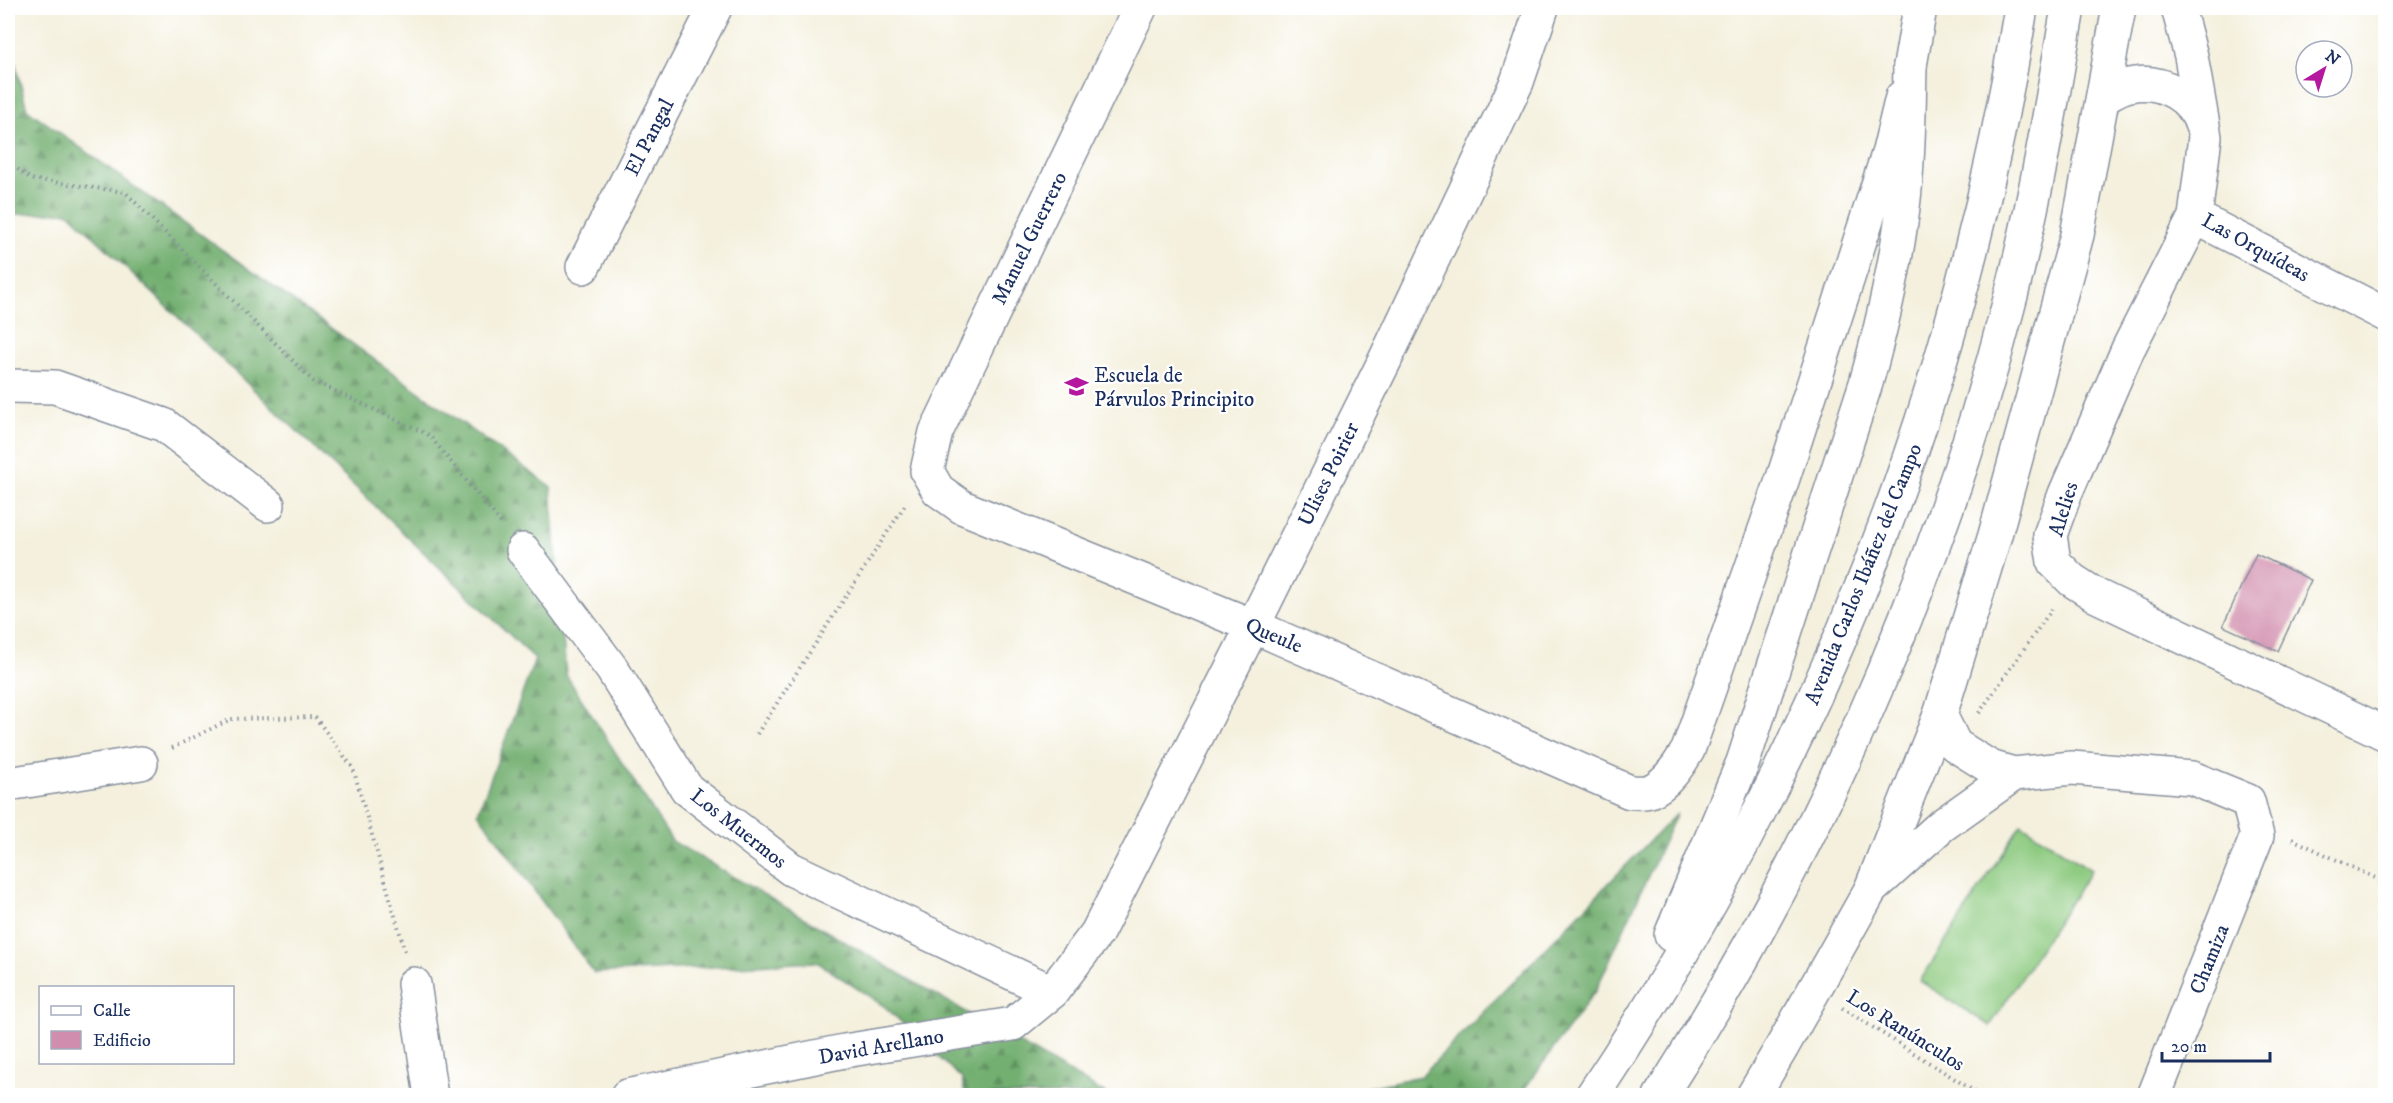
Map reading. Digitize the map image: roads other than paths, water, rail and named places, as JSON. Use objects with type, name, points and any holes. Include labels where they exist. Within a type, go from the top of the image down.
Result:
[{"type":"main road","name":"El Pangal","points":[[584,267],[715,8]]},
{"type":"main road","name":"Manuel Guerrero","points":[[927,471],[936,432],[1140,8]]},
{"type":"main road","name":"Ulises Poirier","points":[[1097,933],[1385,360],[1517,82],[1542,8]]},
{"type":"main road","points":[[1621,1052],[1743,762],[1866,383],[1882,325],[1899,236],[1908,145],[1910,66],[1920,8]]},
{"type":"main road","name":"Avenida Carlos Ibáñez del Campo","points":[[1592,1095],[1621,1052],[1717,891],[1790,751],[1836,652],[1874,560],[1930,401],[1972,250],[2003,114],[2021,8]]},
{"type":"main road","points":[[1660,1095],[1722,992],[1792,864],[1857,728],[1925,563],[1980,405],[2009,305],[2035,190],[2068,8]]},
{"type":"main road","points":[[1753,1095],[1871,889],[1940,715],[1995,535],[2074,246],[2119,8]]},
{"type":"main road","name":"Las Orquídeas","points":[[2178,8],[2191,56],[2205,137],[2195,217],[2385,315]]},
{"type":"main road","name":"Queule","points":[[927,471],[938,490],[962,507],[1253,626],[1630,792],[1649,792],[1679,765],[1688,750],[1784,475],[1889,151],[1910,66]]},
{"type":"main road","name":"Las Orquídeas","points":[[2104,97],[2118,88],[2134,84],[2151,84],[2168,88],[2193,107],[2201,121],[2205,137]]},
{"type":"main road","name":"Alelies","points":[[2195,217],[2128,349],[2065,494],[2050,535],[2054,562],[2072,580],[2097,596],[2385,734]]},
{"type":"main road","points":[[8,386],[55,387],[164,424],[268,505]]},
{"type":"main road","name":"Los Muermos","points":[[524,550],[612,669],[687,789],[791,869],[1052,992]]},
{"type":"main road","points":[[1940,715],[1955,745],[1990,767],[2014,774]]},
{"type":"main road","points":[[8,784],[141,763]]},
{"type":"main road","name":"Chamiza","points":[[2014,774],[2072,768],[2192,778],[2248,801],[2258,836],[2154,1095]]},
{"type":"main road","points":[[1871,889],[1941,826],[2014,774]]},
{"type":"main road","name":"David Arellano","points":[[627,1095],[844,1051],[1013,1024],[1052,992],[1097,933]]},
{"type":"main road","points":[[414,984],[431,1095]]},
{"type":"place","name":"Escuela de Párvulos Principito","points":[[1076,387]]}]
